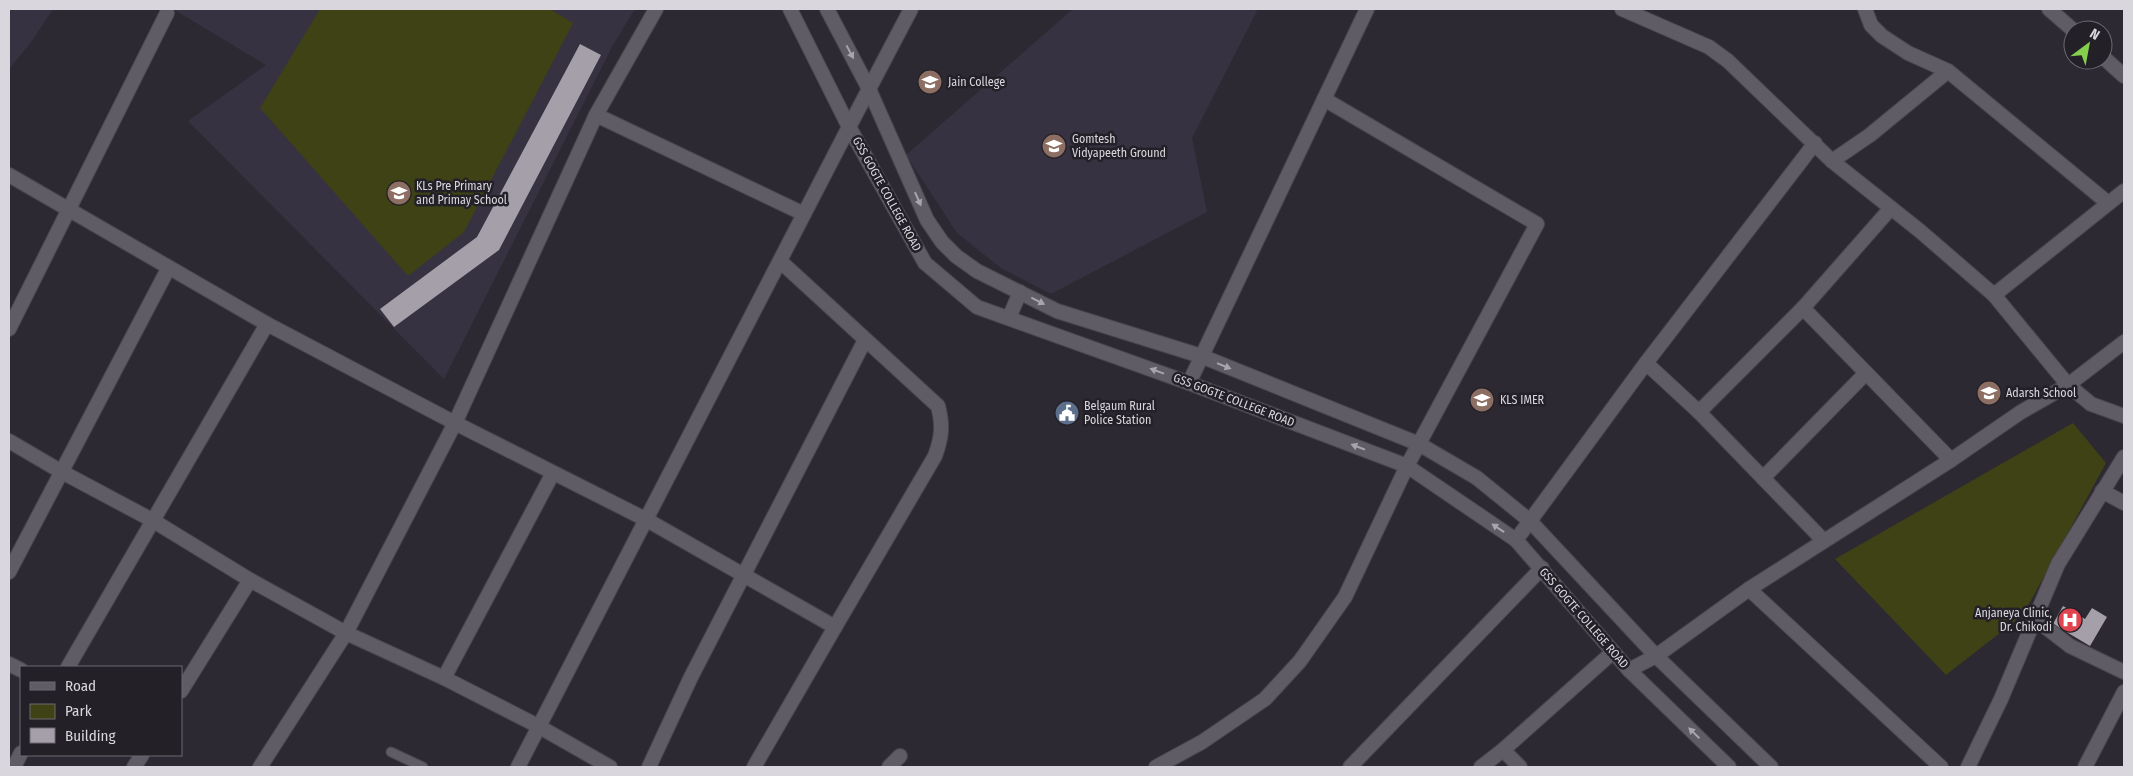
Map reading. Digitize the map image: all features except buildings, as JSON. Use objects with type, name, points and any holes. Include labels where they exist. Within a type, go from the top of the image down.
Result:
[{"type":"street","points":[[260,767],[346,633],[455,424],[596,115],[656,9]]},
{"type":"street","name":"GSS GOGTE COLLEGE ROAD","points":[[790,9],[849,127],[925,263],[977,307],[1189,383],[1407,466],[1516,540],[1629,670],[1730,767]]},
{"type":"street","points":[[827,9],[869,89],[927,220],[942,242],[956,256],[977,271],[1057,311],[1201,356],[1420,444],[1477,478],[1530,521],[1656,656],[1771,767]]},
{"type":"street","points":[[518,767],[911,9]]},
{"type":"street","points":[[1189,383],[1367,9]]},
{"type":"street","points":[[1622,9],[1709,47],[1728,62],[1832,161],[1994,295],[2068,385],[2091,404],[2124,416]]},
{"type":"street","points":[[1865,9],[1871,25],[1882,36],[1908,53],[1948,72],[2108,203]]},
{"type":"street","points":[[2049,9],[2063,21]]},
{"type":"street","points":[[9,329],[167,14]]},
{"type":"street","points":[[2113,66],[2124,76]]},
{"type":"street","points":[[1832,161],[1870,135],[1948,72]]},
{"type":"street","points":[[1156,767],[1202,742],[1265,699],[1300,661],[1345,597],[1407,466],[1537,224],[1324,99]]},
{"type":"street","points":[[596,115],[804,214]]},
{"type":"street","points":[[1516,540],[1646,363],[1815,143]]},
{"type":"street","points":[[9,175],[70,208],[168,269],[267,324],[455,424],[647,520],[745,574],[835,627]]},
{"type":"street","points":[[1994,295],[2124,190]]},
{"type":"street","points":[[1699,412],[1803,308],[1891,208]]},
{"type":"street","points":[[754,767],[935,456],[943,425],[938,406],[780,261]]},
{"type":"street","points":[[9,572],[168,269]]},
{"type":"street","points":[[1009,318],[1020,292]]},
{"type":"street","points":[[1803,308],[1865,374],[1951,460]]},
{"type":"street","points":[[69,666],[267,324]]},
{"type":"street","points":[[649,767],[691,677],[865,340]]},
{"type":"street","points":[[1629,670],[1656,656],[1749,589],[1951,460],[2021,412],[2068,385],[2124,342]]},
{"type":"street","points":[[1646,363],[1699,412],[1824,541]]},
{"type":"street","points":[[1763,478],[1865,374]]},
{"type":"street","points":[[9,441],[62,472],[152,520],[250,580],[346,633],[444,678],[538,726],[610,767]]},
{"type":"street","points":[[1968,767],[2001,699],[2058,564],[2124,457]]},
{"type":"street","points":[[444,678],[553,473]]},
{"type":"street","points":[[2102,492],[2124,502]]},
{"type":"street","points":[[1350,767],[1542,568]]},
{"type":"street","points":[[182,689],[250,580]]},
{"type":"street","points":[[1749,589],[1941,767]]},
{"type":"street","points":[[2035,619],[2070,646],[2124,672]]},
{"type":"street","points":[[1481,767],[1503,750],[1613,652]]},
{"type":"street","points":[[2085,767],[2124,692]]},
{"type":"street","points":[[1503,750],[1520,767]]},
{"type":"street","points":[[14,767],[20,755]]},
{"type":"street","points":[[134,767],[141,756]]},
{"type":"street","points":[[889,767],[900,756]]},
{"type":"lane","points":[[391,752],[423,767]]},
{"type":"shaded area","points":[[9,9],[53,9],[29,45],[9,69]]},
{"type":"shaded area","name":"KLs Pre Primary and Primay School","points":[[173,9],[635,9],[613,45],[444,379],[188,121],[266,65]]},
{"type":"shaded area","name":"Gomtesh Vidyapeeth Ground","points":[[1073,9],[1258,9],[1192,138],[1207,212],[1051,294],[1001,268],[957,233],[906,155]]},
{"type":"green space","points":[[320,9],[550,9],[573,23],[464,232],[408,276],[260,108]]},
{"type":"green space","points":[[2073,423],[2106,463],[2023,615],[1946,675],[1835,559]]},
{"type":"place","name":"Jain College","points":[[930,82]]},
{"type":"place","name":"Gomtesh Vidyapeeth Ground","points":[[1054,146]]},
{"type":"place","name":"KLs Pre Primary and Primay School","points":[[399,193]]},
{"type":"place","name":"Adarsh School","points":[[1989,393]]},
{"type":"place","name":"KLS IMER","points":[[1482,400]]},
{"type":"place","name":"Belgaum Rural Police Station","points":[[1067,413]]},
{"type":"place","name":"Anjaneya Clinic, Dr. Chikodi","points":[[2070,620]]}]
